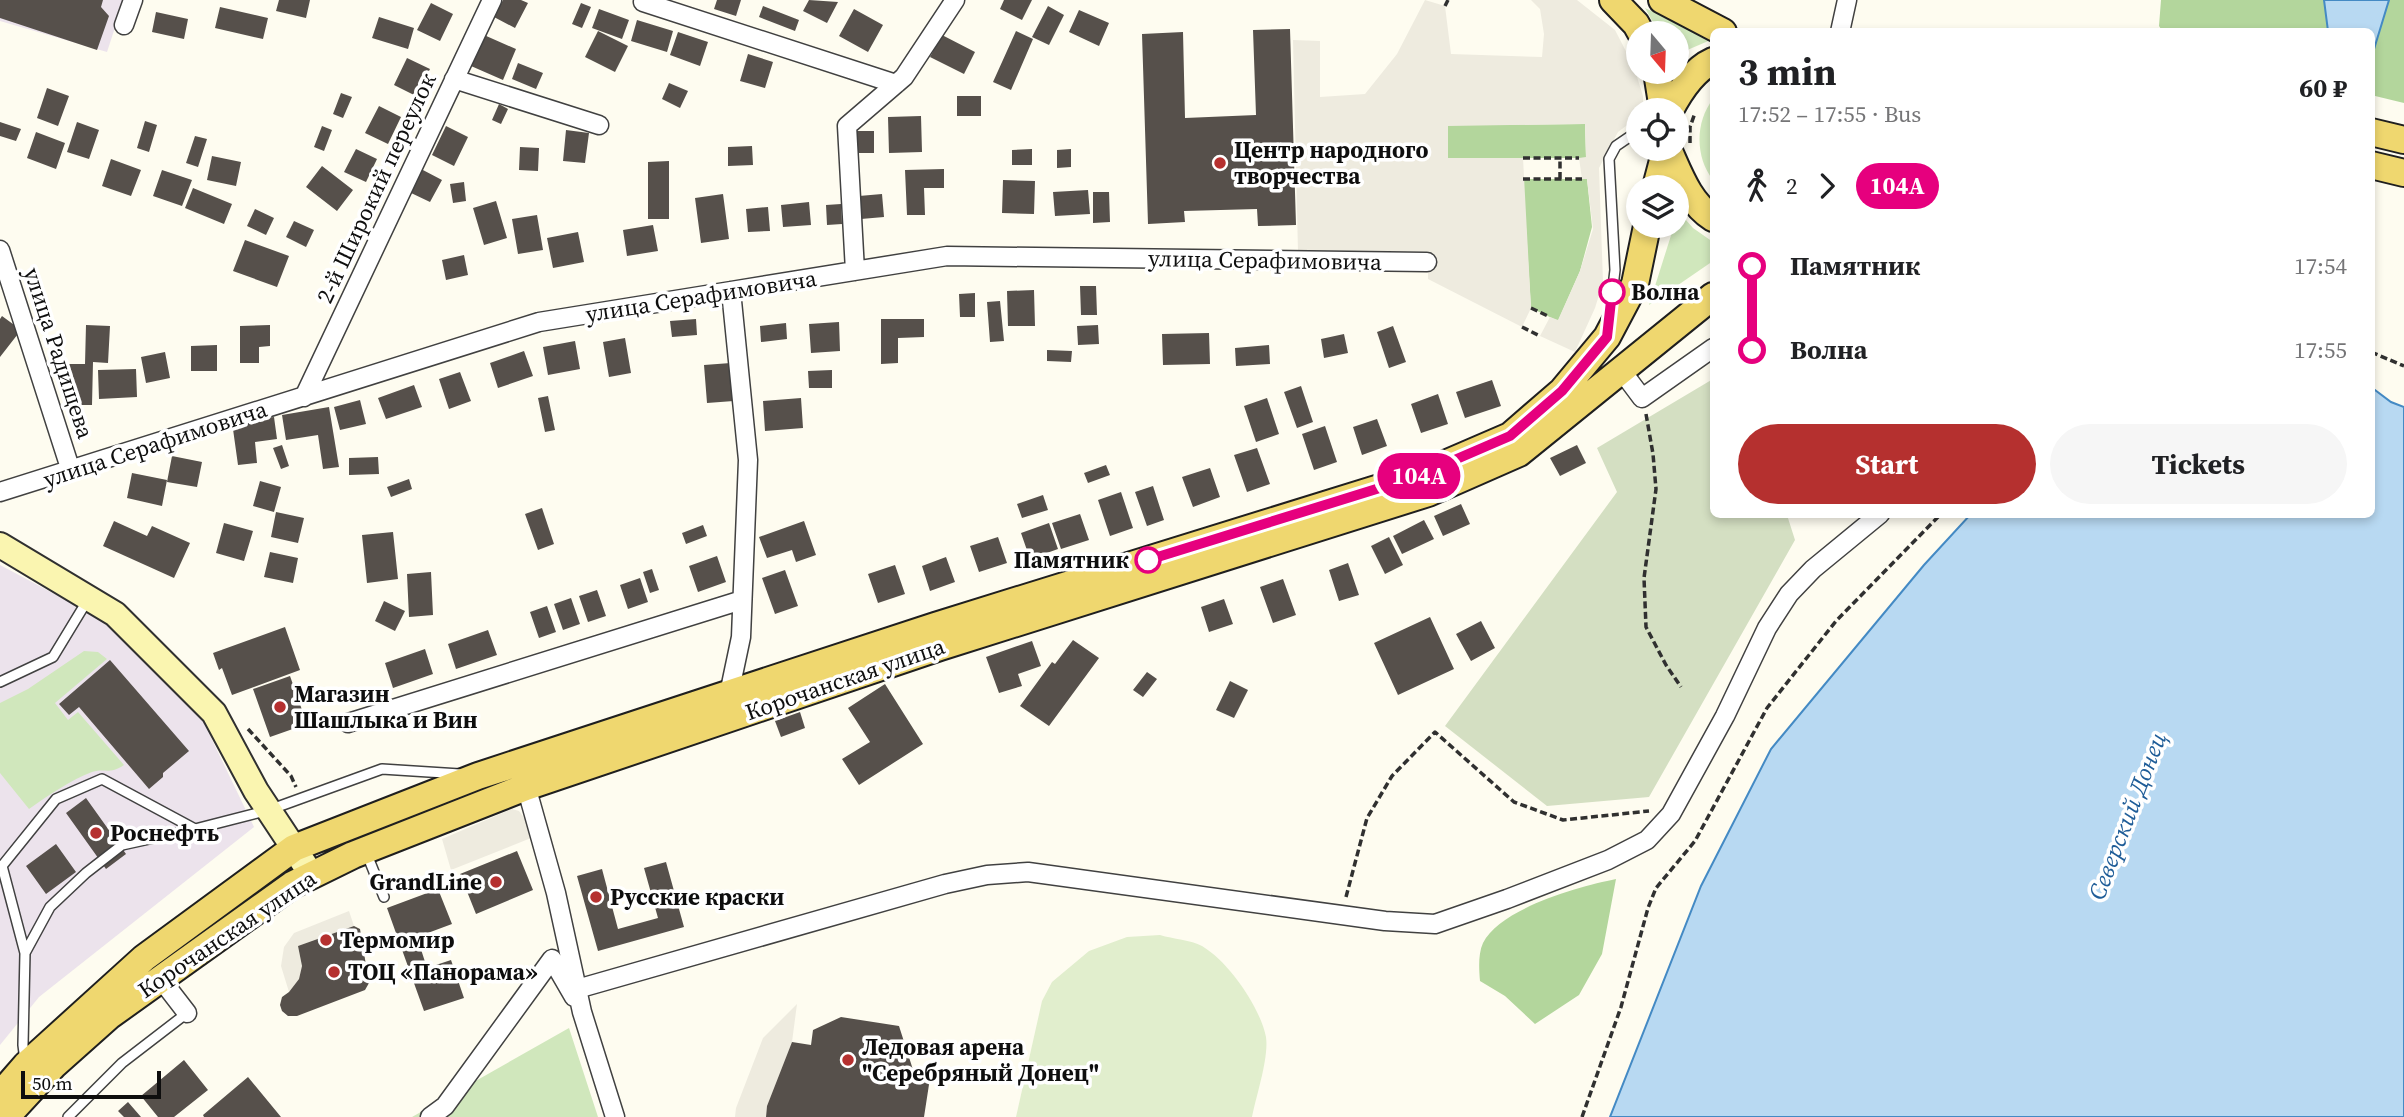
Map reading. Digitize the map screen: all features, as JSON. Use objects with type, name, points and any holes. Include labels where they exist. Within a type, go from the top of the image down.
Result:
[{"type":"main road","points":[[1613,0],[1633,21]]},
{"type":"main road","points":[[1662,0],[1715,28]]},
{"type":"main road","points":[[1676,98],[1701,66],[1710,62]]},
{"type":"main road","points":[[2375,133],[2404,140]]},
{"type":"main road","points":[[1678,161],[1686,188],[1710,216]]},
{"type":"main road","points":[[2375,166],[2404,173]]},
{"type":"main road","name":"Корочанская улица","points":[[6,1117],[54,1065],[108,1016],[292,885],[523,775],[729,694],[935,626],[1415,477],[1510,436],[1562,391],[1607,337],[1635,284],[1645,238]]},
{"type":"main road","name":"Корочанская улица","points":[[0,1095],[26,1065],[144,958],[294,848],[478,776],[523,775],[940,648],[1428,493],[1519,453],[1710,298]]},
{"type":"street","points":[[124,24],[133,0]]},
{"type":"street","name":"2-й Широкий переулок","points":[[304,397],[492,0]]},
{"type":"street","points":[[855,271],[847,126],[904,77],[955,0]]},
{"type":"street","points":[[1841,28],[1847,0]]},
{"type":"street","points":[[643,2],[896,84]]},
{"type":"street","points":[[454,79],[599,125]]},
{"type":"street","name":"улица Радищева","points":[[0,250],[71,471]]},
{"type":"street","name":"улица Серафимовича","points":[[0,492],[540,322],[947,256],[1427,262]]},
{"type":"street","points":[[729,694],[741,637],[748,460],[731,291]]},
{"type":"street","points":[[1621,370],[1642,398],[1710,350]]},
{"type":"street","points":[[578,989],[933,887],[987,875],[1028,872],[1385,921],[1435,924],[1507,899],[1608,859],[1647,840],[1671,814],[1725,716],[1768,628],[1789,594],[1813,569],[1875,518]]},
{"type":"street","points":[[0,545],[116,614],[214,713],[269,810],[311,874]]},
{"type":"street","points":[[348,723],[742,600]]},
{"type":"street","points":[[523,775],[550,871],[582,1012],[615,1117]]},
{"type":"street","points":[[430,1117],[445,1106],[552,959],[582,1012]]},
{"type":"street","points":[[160,978],[187,1013]]},
{"type":"lane","points":[[1607,337],[1615,270],[1609,159],[1616,146],[1626,139]]},
{"type":"lane","points":[[0,682],[53,657],[89,598]]},
{"type":"lane","points":[[25,953],[50,906],[122,845],[269,810],[382,769],[478,776]]},
{"type":"lane","points":[[26,1065],[23,1045],[25,953],[2,866],[56,799],[102,779],[195,829]]},
{"type":"lane","points":[[365,851],[384,897]]},
{"type":"lane","points":[[68,1117],[122,1063],[187,1013]]},
{"type":"path","points":[[1445,6],[1448,0]]},
{"type":"path","points":[[1689,129],[1699,103]]},
{"type":"path","points":[[1523,158],[1579,158]]},
{"type":"path","points":[[1560,159],[1560,179]]},
{"type":"path","points":[[1524,179],[1581,179]]},
{"type":"path","points":[[1531,308],[1550,317]]},
{"type":"path","points":[[1522,327],[1540,336]]},
{"type":"path","points":[[2375,354],[2404,366]]},
{"type":"path","points":[[1642,398],[1653,454],[1656,489],[1644,578],[1646,628],[1681,687]]},
{"type":"path","points":[[1582,1117],[1621,1007],[1656,888],[1695,841],[1767,708],[1836,621],[1937,518]]},
{"type":"path","points":[[1342,913],[1367,818],[1392,776],[1435,732],[1514,802],[1563,820],[1654,811],[1671,814]]},
{"type":"shaded area","points":[[0,0],[124,0],[107,52],[0,21]]},
{"type":"shaded area","points":[[1425,0],[1445,6],[1451,54],[1542,57],[1544,34],[1540,9],[1531,0],[1577,0],[1615,30],[1626,51],[1626,84],[1639,84],[1643,98],[1626,98],[1626,126],[1618,132],[1599,168],[1603,282],[1595,308],[1575,352],[1540,336],[1550,317],[1558,320],[1580,271],[1593,229],[1587,179],[1582,179],[1579,158],[1586,157],[1585,124],[1448,126],[1448,158],[1523,158],[1531,308],[1522,327],[1428,279],[1428,251],[1298,252],[1293,40],[1320,41],[1320,97],[1365,94],[1397,54]]},
{"type":"shaded area","points":[[0,565],[109,623],[202,719],[254,827],[39,997],[0,1045]]},
{"type":"shaded area","points":[[512,809],[519,811],[525,819],[531,838],[451,870],[442,839]]},
{"type":"shaded area","points":[[349,911],[354,926],[298,946],[302,966],[299,979],[289,992],[281,966],[284,947],[294,933]]},
{"type":"shaded area","points":[[797,1004],[792,1042],[767,1106],[766,1117],[735,1117],[763,1038]]},
{"type":"green space","points":[[2161,0],[2324,0],[2328,28],[2160,28]]},
{"type":"green space","points":[[2389,0],[2404,0],[2404,103],[2375,96],[2375,46]]},
{"type":"green space","points":[[1645,8],[1674,21],[1652,21]]},
{"type":"green space","points":[[1689,28],[1710,38],[1710,40],[1689,49]]},
{"type":"green space","points":[[1710,104],[1710,176],[1700,150],[1700,129]]},
{"type":"green space","points":[[1585,124],[1586,158],[1448,158],[1448,125]]},
{"type":"green space","points":[[1523,179],[1587,179],[1592,227],[1580,271],[1558,321],[1531,308]]},
{"type":"green space","points":[[1689,223],[1710,240],[1710,263],[1649,305],[1670,238],[1689,238]]},
{"type":"green space","points":[[1710,381],[1710,518],[1788,518],[1795,540],[1649,797],[1547,806],[1445,726],[1617,492],[1597,448]]},
{"type":"green space","points":[[84,651],[98,652],[107,659],[55,703],[68,720],[78,712],[124,765],[111,771],[92,772],[29,809],[0,773],[0,703],[28,689]]},
{"type":"green space","points":[[1616,879],[1602,954],[1579,995],[1535,1024],[1505,996],[1480,981],[1483,943],[1492,930],[1506,919],[1563,893]]},
{"type":"green space","points":[[1160,935],[1198,944],[1212,953],[1233,974],[1257,1012],[1263,1025],[1266,1046],[1252,1117],[1016,1117],[1042,1001],[1052,982],[1089,951],[1127,937]]},
{"type":"green space","points":[[569,1028],[598,1117],[412,1117]]},
{"type":"water","points":[[2324,0],[2389,0],[2375,46],[2375,28],[2328,28]]},
{"type":"water","name":"Северский Донец","points":[[2375,390],[2391,402],[2404,407],[2404,1117],[1610,1117],[1701,886],[1771,749],[1924,565],[1967,518],[2375,518]]},
{"type":"building","points":[[0,0],[103,0],[101,7],[109,16],[97,50],[0,18]]},
{"type":"building","points":[[279,0],[310,0],[306,18],[276,11]]},
{"type":"building","points":[[503,0],[521,0],[528,3],[515,28],[494,17]]},
{"type":"building","points":[[717,0],[741,0],[736,16],[714,9]]},
{"type":"building","points":[[809,0],[838,2],[827,23],[803,11]]},
{"type":"building","points":[[1004,0],[1032,0],[1022,20],[1000,9]]},
{"type":"building","points":[[431,3],[453,14],[440,41],[417,30]]},
{"type":"building","points":[[581,3],[591,7],[582,28],[572,24]]},
{"type":"building","points":[[763,6],[799,20],[795,31],[759,17]]},
{"type":"building","points":[[1048,6],[1064,15],[1049,45],[1032,37]]},
{"type":"building","points":[[220,7],[268,18],[263,39],[215,28]]},
{"type":"building","points":[[599,9],[629,20],[622,39],[592,28]]},
{"type":"building","points":[[854,9],[883,25],[868,52],[839,36]]},
{"type":"building","points":[[1079,10],[1109,23],[1099,46],[1069,32]]},
{"type":"building","points":[[156,12],[188,19],[184,39],[152,32]]},
{"type":"building","points":[[379,17],[414,28],[408,49],[372,38]]},
{"type":"building","points":[[637,20],[673,31],[667,52],[631,41]]},
{"type":"building","name":"Центр народного творчества","points":[[1290,29],[1296,225],[1258,226],[1257,209],[1184,211],[1185,222],[1148,224],[1142,34],[1183,32],[1185,118],[1256,115],[1253,30]]},
{"type":"building","points":[[598,31],[628,46],[615,72],[585,57]]},
{"type":"building","points":[[1016,31],[1033,39],[1011,90],[993,82]]},
{"type":"building","points":[[678,32],[708,42],[700,66],[670,55]]},
{"type":"building","points":[[484,35],[516,49],[503,80],[471,66]]},
{"type":"building","points":[[942,35],[975,52],[964,74],[930,57]]},
{"type":"building","points":[[748,54],[773,62],[765,88],[740,81]]},
{"type":"building","points":[[407,58],[430,69],[416,96],[394,85]]},
{"type":"building","points":[[518,63],[543,73],[536,89],[512,79]]},
{"type":"building","points":[[669,83],[688,91],[680,108],[662,99]]},
{"type":"building","points":[[47,88],[69,96],[58,126],[37,118]]},
{"type":"building","points":[[341,93],[352,97],[343,118],[333,114]]},
{"type":"building","points":[[957,96],[981,96],[981,116],[957,116]]},
{"type":"building","points":[[499,104],[508,109],[501,124],[492,120]]},
{"type":"building","points":[[379,106],[401,117],[388,144],[365,133]]},
{"type":"building","points":[[921,116],[922,152],[889,153],[888,117]]},
{"type":"building","points":[[145,121],[157,125],[149,152],[137,148]]},
{"type":"building","points":[[0,122],[21,129],[16,141],[0,136]]},
{"type":"building","points":[[77,122],[99,130],[89,159],[67,152]]},
{"type":"building","points":[[322,126],[332,130],[324,151],[314,147]]},
{"type":"building","points":[[446,126],[468,137],[454,166],[432,155]]},
{"type":"building","points":[[566,130],[589,133],[585,163],[563,161]]},
{"type":"building","points":[[856,131],[874,131],[874,153],[856,153]]},
{"type":"building","points":[[36,132],[65,143],[56,169],[27,158]]},
{"type":"building","points":[[195,136],[207,139],[198,167],[186,163]]},
{"type":"building","points":[[752,146],[753,165],[728,166],[728,147]]},
{"type":"building","points":[[520,147],[539,148],[538,171],[519,170]]},
{"type":"building","points":[[356,149],[377,159],[366,182],[344,172]]},
{"type":"building","points":[[1032,149],[1032,165],[1012,165],[1012,150]]},
{"type":"building","points":[[1071,149],[1071,167],[1057,168],[1057,150]]},
{"type":"building","points":[[212,156],[241,162],[236,186],[207,180]]},
{"type":"building","points":[[111,159],[141,170],[131,196],[102,186]]},
{"type":"building","points":[[669,161],[669,219],[648,219],[648,162]]},
{"type":"building","points":[[322,166],[353,190],[337,211],[306,187]]},
{"type":"building","points":[[421,169],[442,180],[430,202],[409,192]]},
{"type":"building","points":[[944,169],[944,188],[924,188],[925,215],[907,215],[905,170]]},
{"type":"building","points":[[162,170],[192,180],[182,206],[153,196]]},
{"type":"building","points":[[1003,180],[1035,181],[1034,214],[1002,213]]},
{"type":"building","points":[[464,182],[466,201],[453,203],[450,184]]},
{"type":"building","points":[[193,188],[232,204],[224,224],[185,208]]},
{"type":"building","points":[[1088,190],[1090,214],[1055,216],[1053,192]]},
{"type":"building","points":[[1093,192],[1109,192],[1110,222],[1093,223]]},
{"type":"building","points":[[723,194],[729,239],[701,243],[695,198]]},
{"type":"building","points":[[882,194],[884,217],[861,219],[859,196]]},
{"type":"building","points":[[496,201],[507,238],[484,245],[473,208]]},
{"type":"building","points":[[809,202],[811,225],[783,227],[781,205]]},
{"type":"building","points":[[841,204],[842,224],[827,225],[826,205]]},
{"type":"building","points":[[768,207],[770,231],[748,232],[746,209]]},
{"type":"building","points":[[255,209],[274,218],[266,235],[247,226]]},
{"type":"building","points":[[537,215],[543,250],[518,254],[512,219]]},
{"type":"building","points":[[294,221],[314,230],[306,247],[286,237]]},
{"type":"building","points":[[653,225],[658,251],[627,256],[623,230]]},
{"type":"building","points":[[578,232],[584,262],[553,268],[547,238]]},
{"type":"building","points":[[245,240],[289,256],[277,287],[233,271]]},
{"type":"building","points":[[464,255],[468,275],[446,280],[442,260]]},
{"type":"building","points":[[1080,286],[1096,286],[1097,315],[1081,315]]},
{"type":"building","points":[[1034,290],[1035,326],[1008,326],[1007,291]]},
{"type":"building","points":[[975,293],[975,317],[960,317],[959,294]]},
{"type":"building","points":[[1000,301],[1004,341],[990,342],[987,302]]},
{"type":"building","points":[[2,316],[21,330],[0,357],[0,319]]},
{"type":"building","points":[[696,319],[697,335],[672,337],[670,321]]},
{"type":"building","points":[[881,319],[924,319],[924,337],[898,338],[898,363],[881,364]]},
{"type":"building","points":[[839,322],[840,351],[811,353],[809,324]]},
{"type":"building","points":[[786,323],[787,339],[761,342],[760,326]]},
{"type":"building","points":[[86,325],[110,326],[108,363],[93,362],[92,405],[68,405],[69,364],[85,364]]},
{"type":"building","points":[[270,325],[270,346],[259,347],[259,363],[240,363],[240,326]]},
{"type":"building","points":[[1098,325],[1099,344],[1078,345],[1077,326]]},
{"type":"building","points":[[1393,326],[1406,362],[1389,368],[1377,332]]},
{"type":"building","points":[[1209,333],[1210,364],[1163,365],[1162,334]]},
{"type":"building","points":[[1344,334],[1348,353],[1324,358],[1321,339]]},
{"type":"building","points":[[625,338],[631,373],[609,377],[603,342]]},
{"type":"building","points":[[575,341],[580,369],[548,375],[543,347]]},
{"type":"building","points":[[217,345],[217,371],[191,371],[191,346]]},
{"type":"building","points":[[1269,345],[1270,364],[1236,366],[1235,348]]},
{"type":"building","points":[[1047,350],[1072,351],[1071,362],[1047,361]]},
{"type":"building","points":[[524,351],[533,376],[498,388],[490,363]]},
{"type":"building","points":[[165,352],[170,378],[146,383],[141,357]]},
{"type":"building","points":[[744,362],[747,400],[707,403],[704,365]]},
{"type":"building","points":[[136,369],[137,397],[99,399],[98,370]]},
{"type":"building","points":[[832,370],[832,388],[809,388],[808,371]]},
{"type":"building","points":[[460,372],[471,401],[449,409],[439,379]]},
{"type":"building","points":[[1492,380],[1501,406],[1465,418],[1456,392]]},
{"type":"building","points":[[414,385],[422,407],[386,419],[378,398]]},
{"type":"building","points":[[1301,386],[1313,422],[1297,428],[1284,392]]},
{"type":"building","points":[[1438,394],[1448,424],[1421,433],[1411,404]]},
{"type":"building","points":[[548,396],[555,430],[545,432],[538,398]]},
{"type":"building","points":[[801,398],[803,428],[765,431],[763,401]]},
{"type":"building","points":[[1267,398],[1279,434],[1256,442],[1244,406]]},
{"type":"building","points":[[360,400],[366,424],[340,430],[334,407]]},
{"type":"building","points":[[329,407],[339,467],[323,469],[318,435],[286,440],[282,415]]},
{"type":"building","points":[[274,417],[277,439],[255,442],[257,463],[238,465],[232,422]]},
{"type":"building","points":[[1377,419],[1387,446],[1362,455],[1353,427]]},
{"type":"building","points":[[1325,426],[1337,462],[1314,470],[1302,434]]},
{"type":"building","points":[[282,445],[289,466],[281,469],[273,448]]},
{"type":"building","points":[[1577,445],[1586,463],[1560,476],[1550,458]]},
{"type":"building","points":[[1257,448],[1270,484],[1247,492],[1234,455]]},
{"type":"building","points":[[172,456],[202,462],[197,487],[167,482]]},
{"type":"building","points":[[378,457],[379,474],[349,475],[349,458]]},
{"type":"building","points":[[1106,465],[1110,475],[1088,483],[1084,473]]},
{"type":"building","points":[[1210,468],[1220,497],[1193,507],[1182,477]]},
{"type":"building","points":[[132,473],[167,480],[162,506],[127,498]]},
{"type":"building","points":[[409,479],[412,489],[391,497],[387,487]]},
{"type":"building","points":[[260,481],[281,487],[274,512],[253,506]]},
{"type":"building","points":[[1153,486],[1164,520],[1147,526],[1135,492]]},
{"type":"building","points":[[1121,492],[1133,528],[1110,536],[1098,500]]},
{"type":"building","points":[[1043,495],[1048,510],[1022,518],[1017,504]]},
{"type":"building","points":[[1461,504],[1470,524],[1443,536],[1434,516]]},
{"type":"building","points":[[542,508],[554,544],[538,550],[525,514]]},
{"type":"building","points":[[276,512],[304,518],[298,543],[271,537]]},
{"type":"building","points":[[1080,514],[1089,540],[1061,549],[1052,523]]},
{"type":"building","points":[[1424,520],[1434,539],[1402,554],[1393,536]]},
{"type":"building","points":[[114,521],[147,536],[152,526],[190,543],[174,578],[103,546]]},
{"type":"building","points":[[804,521],[816,555],[796,562],[792,550],[767,558],[759,537]]},
{"type":"building","points":[[224,523],[253,531],[244,561],[216,553]]},
{"type":"building","points":[[1049,523],[1058,549],[1030,559],[1021,533]]},
{"type":"building","points":[[703,525],[707,536],[686,544],[682,533]]},
{"type":"building","points":[[393,532],[398,579],[367,583],[362,535]]},
{"type":"building","points":[[998,537],[1007,563],[979,572],[970,546]]},
{"type":"building","points":[[1389,537],[1403,565],[1385,574],[1371,546]]},
{"type":"building","points":[[270,552],[298,558],[293,583],[264,577]]},
{"type":"building","points":[[717,556],[726,582],[698,592],[689,566]]},
{"type":"building","points":[[946,557],[955,582],[930,591],[922,566]]},
{"type":"building","points":[[1348,563],[1359,595],[1339,601],[1329,570]]},
{"type":"building","points":[[895,565],[905,594],[878,603],[868,574]]},
{"type":"building","points":[[652,569],[659,590],[650,593],[643,572]]},
{"type":"building","points":[[785,570],[798,606],[775,614],[762,578]]},
{"type":"building","points":[[431,572],[433,615],[409,617],[407,574]]},
{"type":"building","points":[[640,578],[648,602],[628,609],[620,585]]},
{"type":"building","points":[[1283,579],[1296,615],[1273,623],[1260,587]]},
{"type":"building","points":[[597,590],[606,616],[588,622],[579,596]]},
{"type":"building","points":[[571,598],[580,624],[563,630],[554,604]]},
{"type":"building","points":[[1224,599],[1233,624],[1209,632],[1201,607]]},
{"type":"building","points":[[384,601],[405,611],[395,631],[375,621]]},
{"type":"building","points":[[547,606],[556,632],[539,638],[530,612]]},
{"type":"building","points":[[1430,617],[1454,669],[1398,695],[1374,643]]},
{"type":"building","points":[[1481,621],[1495,648],[1471,661],[1456,634]]},
{"type":"building","points":[[285,627],[300,670],[232,695],[213,653]]},
{"type":"building","points":[[488,630],[497,655],[456,669],[448,644]]},
{"type":"building","points":[[1073,640],[1099,658],[1049,726],[1020,706],[1052,662],[1055,664]]},
{"type":"building","points":[[1032,641],[1041,666],[1018,674],[1022,686],[999,693],[986,657]]},
{"type":"building","points":[[425,649],[433,674],[393,688],[385,663]]},
{"type":"building","points":[[110,660],[189,751],[149,789],[79,707],[69,715],[59,704]]},
{"type":"building","points":[[1147,672],[1157,679],[1143,697],[1133,690]]},
{"type":"building","name":"Магазин Шашлыка и Вин","points":[[290,676],[307,724],[270,737],[253,689]]},
{"type":"building","points":[[1230,681],[1248,690],[1234,718],[1216,710]]},
{"type":"building","points":[[885,684],[923,744],[859,785],[842,759],[870,742],[848,708]]},
{"type":"building","points":[[800,712],[805,728],[781,737],[775,721]]},
{"type":"building","name":"Роснефть","points":[[86,798],[126,854],[106,869],[66,813]]},
{"type":"building","points":[[56,844],[76,872],[46,894],[26,866]]},
{"type":"building","name":"GrandLine","points":[[517,851],[533,890],[476,914],[460,874]]},
{"type":"building","name":"Русские краски","points":[[666,862],[684,927],[598,951],[577,876],[602,869],[618,929],[658,918],[644,868]]},
{"type":"building","points":[[438,889],[452,924],[417,937],[427,968],[451,960],[464,998],[424,1011],[387,908]]},
{"type":"building","name":"ТОЦ «Панорама»","points":[[354,926],[360,929],[369,983],[365,990],[297,1016],[288,1016],[280,1005],[282,997],[299,979],[302,966],[298,946]]},
{"type":"building","name":"Ледовая арена \"Серебряный Донец\"","points":[[841,1017],[899,1026],[915,1076],[930,1078],[924,1117],[766,1117],[767,1106],[792,1042],[811,1045],[813,1030]]},
{"type":"building","points":[[184,1060],[208,1090],[174,1117],[158,1117],[141,1096]]},
{"type":"building","points":[[248,1077],[281,1117],[204,1117],[203,1115]]},
{"type":"building","points":[[128,1102],[141,1117],[124,1117],[118,1111]]},
{"type":"bus line","name":"104А","points":[[1148,560],[1415,477],[1510,436],[1562,391],[1607,337],[1612,292]]},
{"type":"place","name":"Центр народного творчества","points":[[1220,163]]},
{"type":"place","name":"Волна","points":[[1612,292]]},
{"type":"place","name":"Памятник","points":[[1148,560]]},
{"type":"place","name":"Магазин Шашлыка и Вин","points":[[280,707]]},
{"type":"place","name":"Роснефть","points":[[96,833]]},
{"type":"place","name":"GrandLine","points":[[496,882]]},
{"type":"place","name":"Русские краски","points":[[596,897]]},
{"type":"place","name":"Термомир","points":[[326,940]]},
{"type":"place","name":"ТОЦ «Панорама»","points":[[334,972]]},
{"type":"place","name":"Ледовая арена \"Серебряный Донец\"","points":[[848,1060]]}]
